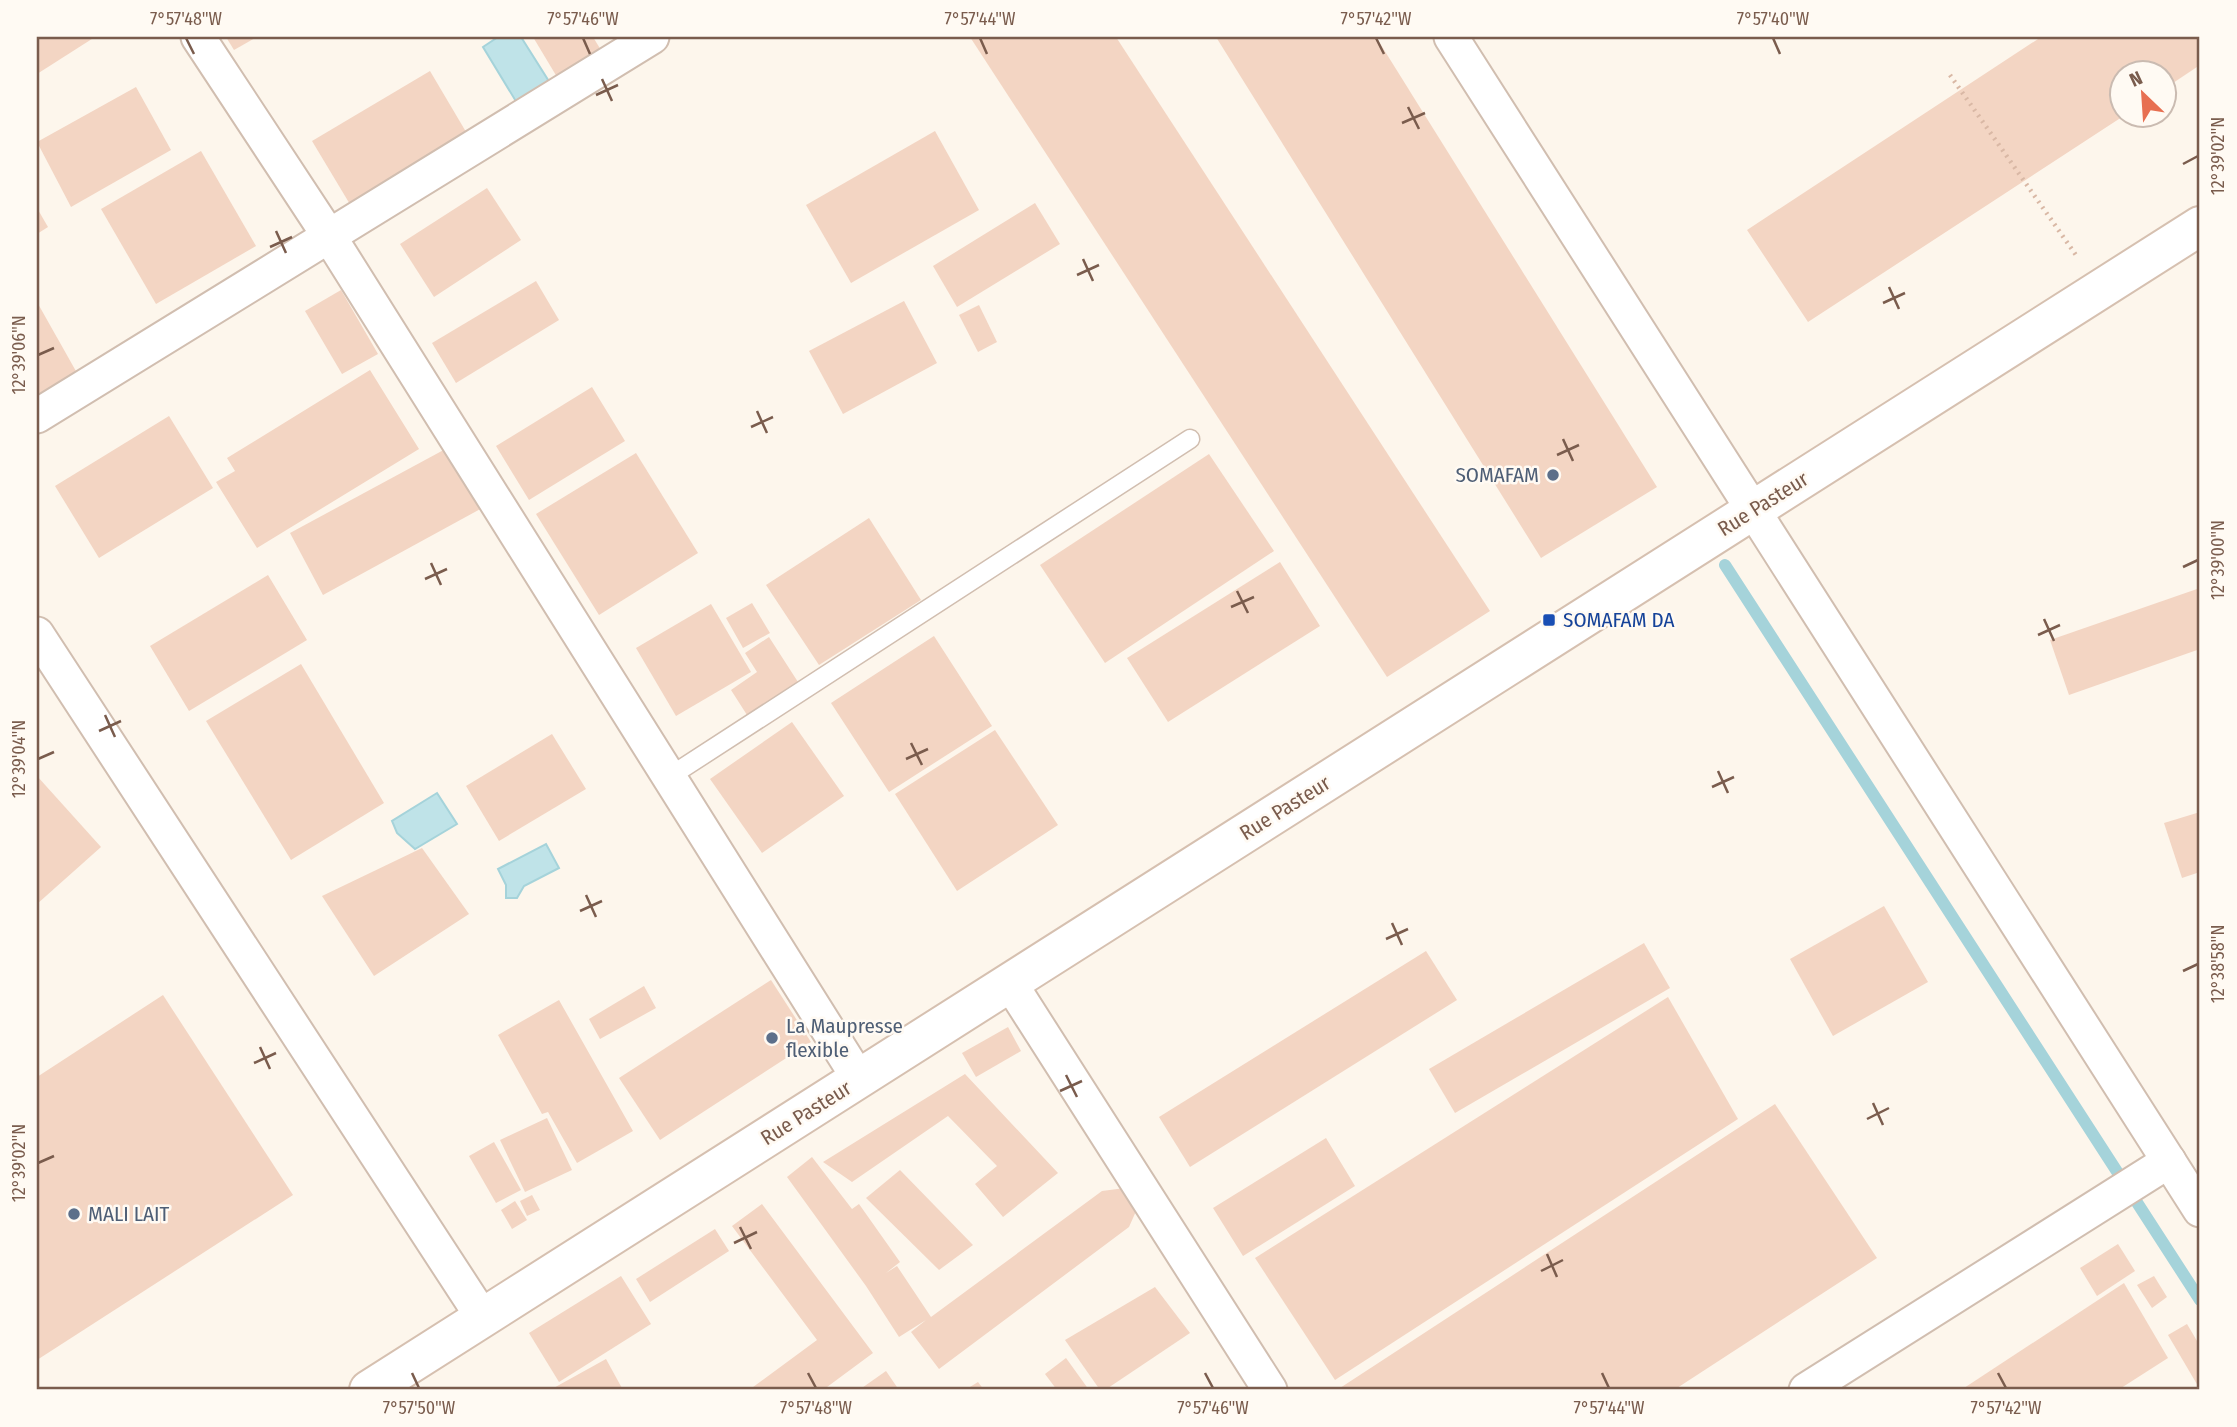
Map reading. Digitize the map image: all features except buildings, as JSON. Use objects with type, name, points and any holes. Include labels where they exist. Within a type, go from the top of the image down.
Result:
[{"type":"main road","name":"Rue Pasteur","points":[[369,1390],[2200,226]]},
{"type":"street","points":[[198,37],[329,236],[859,1079]]},
{"type":"street","points":[[37,416],[652,37]]},
{"type":"street","points":[[1451,37],[2200,1210]]},
{"type":"street","points":[[37,634],[483,1318]]},
{"type":"street","points":[[1010,984],[1270,1390]]},
{"type":"street","points":[[1806,1390],[2169,1161]]},
{"type":"lane","points":[[669,777],[1190,439]]},
{"type":"path","points":[[1950,75],[2100,290]]},
{"type":"water","points":[[498,37],[521,37],[550,83],[517,103],[483,47]]},
{"type":"water","points":[[437,793],[457,824],[415,849],[397,833],[392,821]]},
{"type":"water","points":[[546,844],[559,868],[524,886],[517,898],[506,898],[506,885],[498,869]]},
{"type":"waterway","points":[[1725,565],[2200,1300]]},
{"type":"place","name":"SOMAFAM","points":[[1553,475]]},
{"type":"place","name":"SOMAFAM DA","points":[[1549,620]]},
{"type":"place","name":"La Maupresse flexible","points":[[772,1038]]},
{"type":"place","name":"MALI LAIT","points":[[74,1214]]}]
